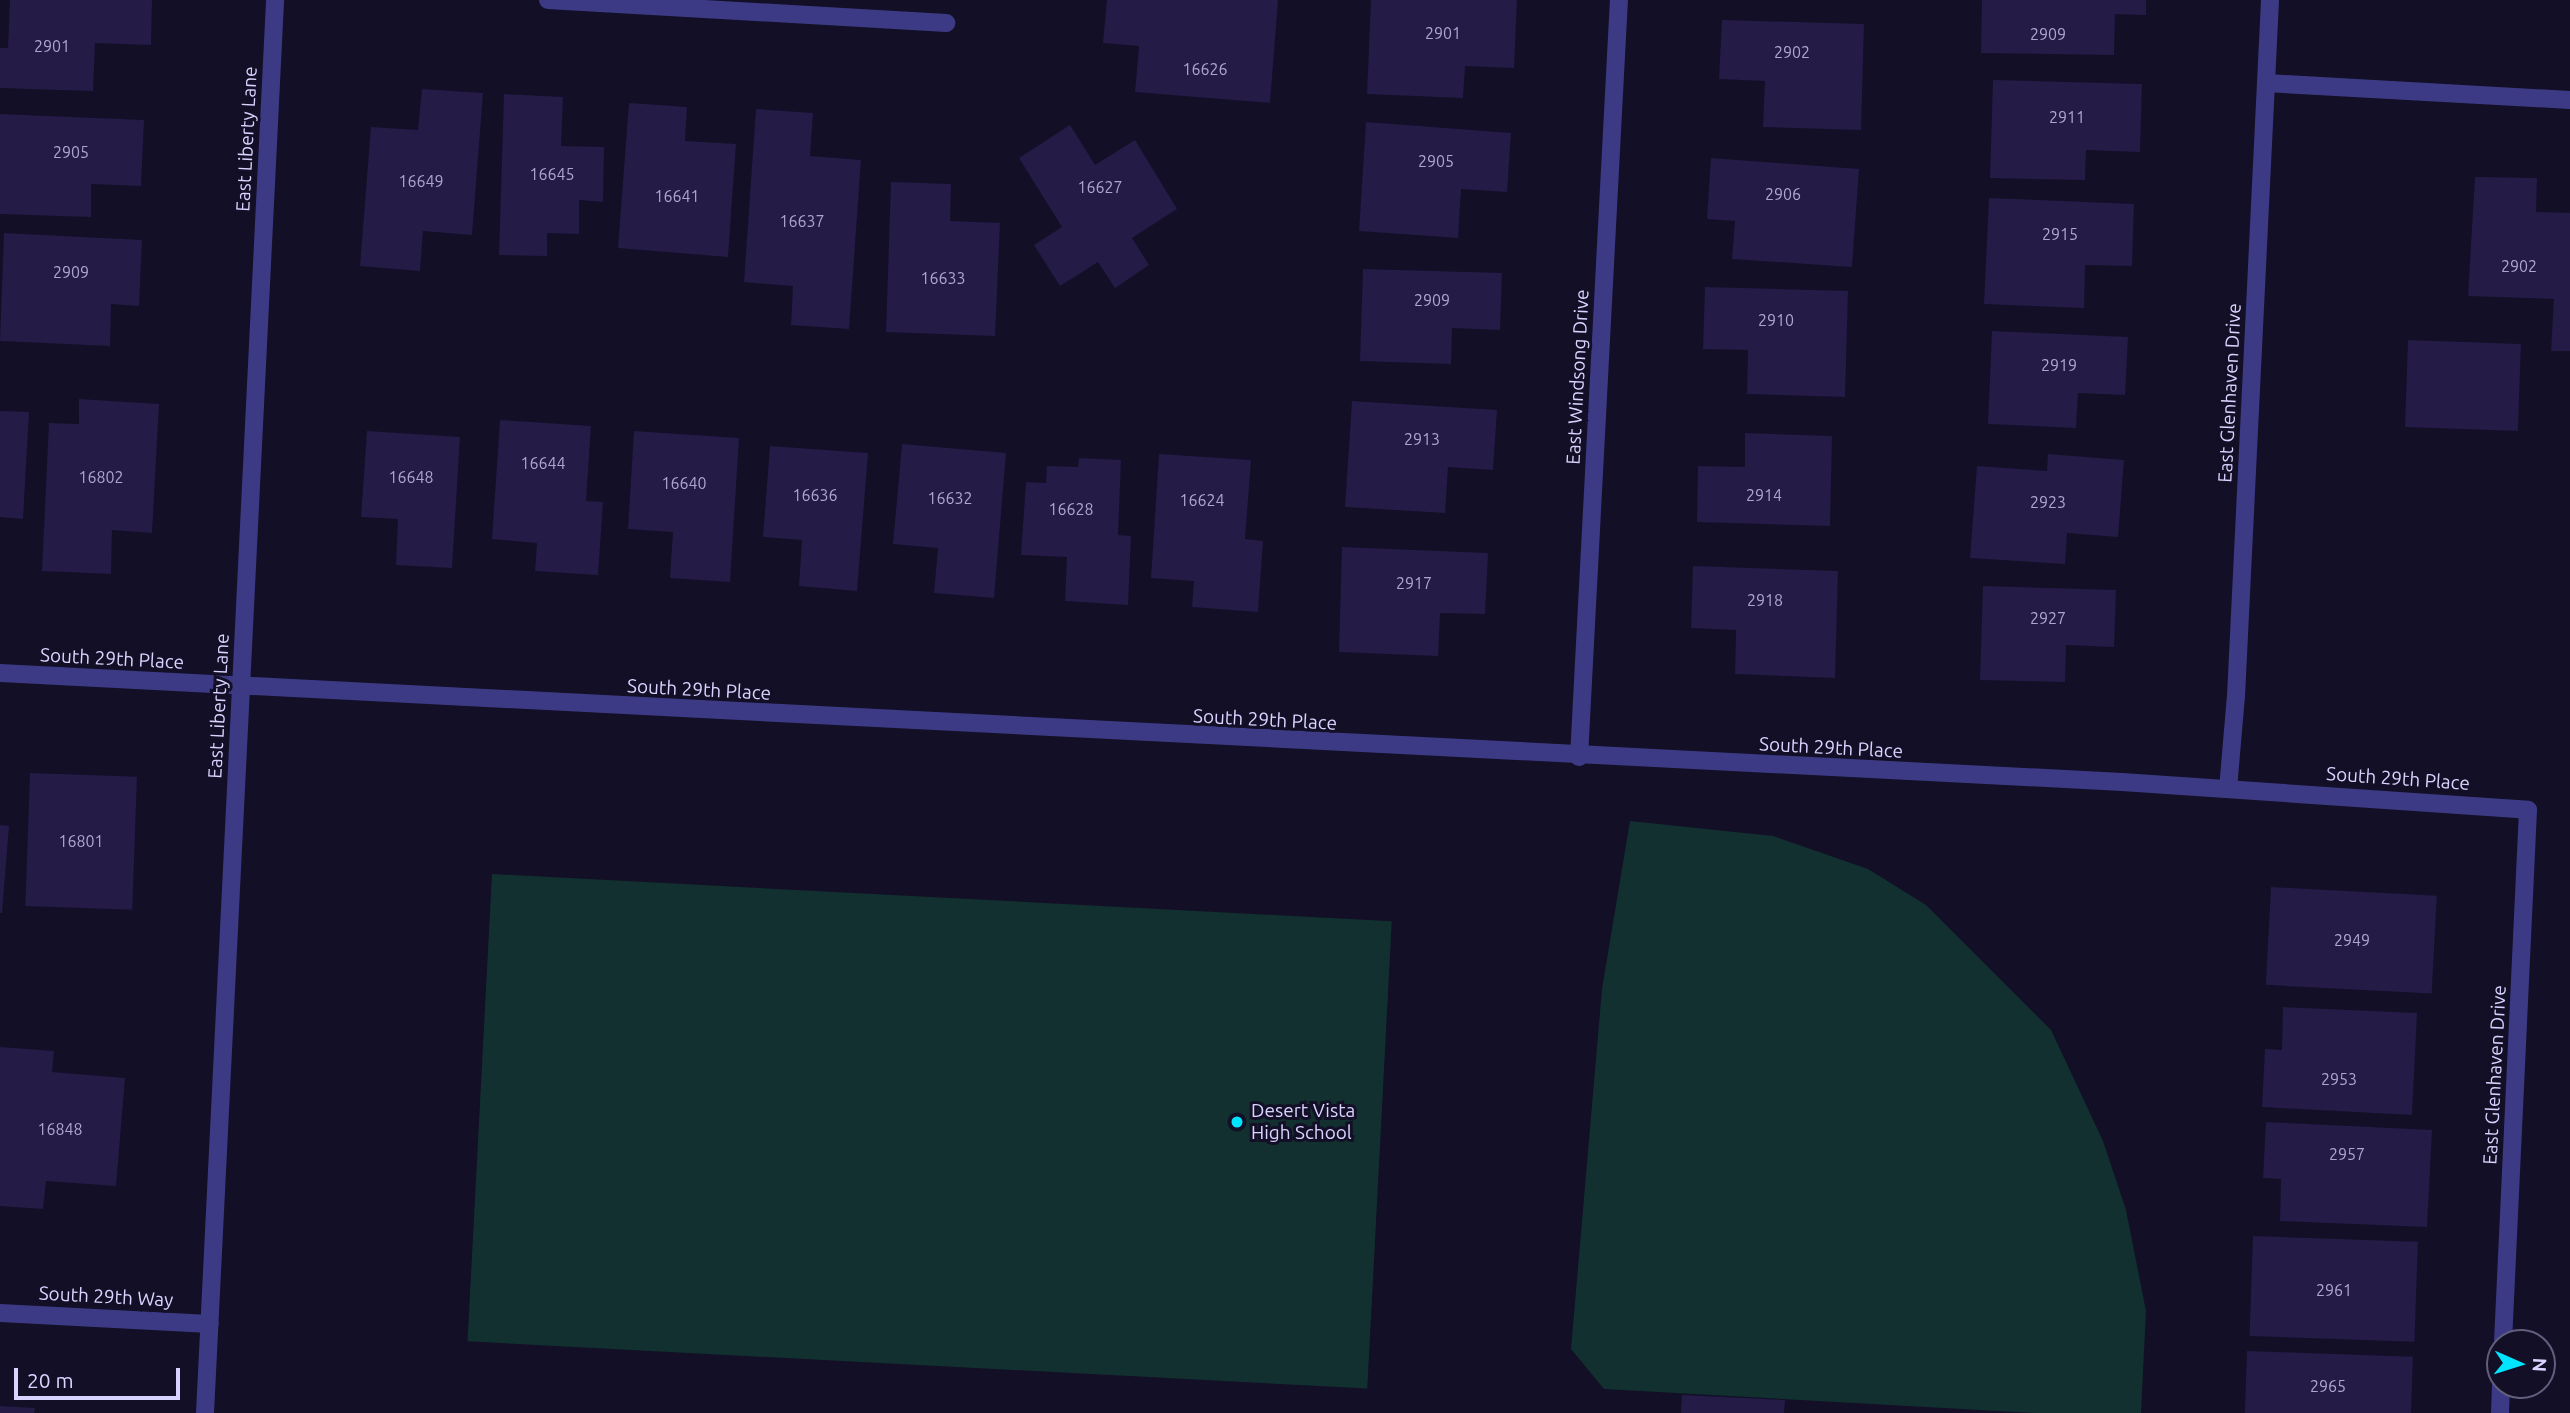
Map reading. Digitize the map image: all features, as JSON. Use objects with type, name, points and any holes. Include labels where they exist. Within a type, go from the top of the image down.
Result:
[{"type":"street","name":"East Liberty Lane","points":[[205,1413],[275,0]]},
{"type":"street","points":[[548,0],[946,23]]},
{"type":"street","name":"East Windsong Drive","points":[[1579,757],[1619,0]]},
{"type":"street","name":"East Glenhaven Drive","points":[[2228,789],[2236,695],[2270,0]]},
{"type":"street","points":[[2266,83],[2570,100]]},
{"type":"street","name":"South 29th Place","points":[[0,674],[2228,789],[2528,810]]},
{"type":"street","name":"East Glenhaven Drive","points":[[2504,1329],[2528,810]]},
{"type":"street","name":"South 29th Way","points":[[0,1312],[210,1324]]},
{"type":"green space","points":[[1630,821],[1773,836],[1868,869],[1926,905],[2051,1030],[2103,1141],[2126,1210],[2146,1311],[2141,1413],[2035,1413],[1604,1389],[1571,1349],[1602,989]]},
{"type":"green space","points":[[492,874],[1392,921],[1367,1389],[468,1341]]},
{"type":"building","points":[[10,0],[152,0],[151,45],[95,43],[93,91],[0,88],[0,48],[8,48]]},
{"type":"building","points":[[1107,0],[1278,0],[1270,103],[1135,92],[1139,46],[1103,43]]},
{"type":"building","points":[[1371,0],[1517,0],[1514,68],[1465,66],[1463,98],[1367,94]]},
{"type":"building","points":[[1982,0],[2146,0],[2146,15],[2115,14],[2114,55],[1981,53]]},
{"type":"building","points":[[1722,20],[1864,24],[1861,130],[1763,127],[1765,81],[1719,79]]},
{"type":"building","points":[[1993,80],[2142,84],[2140,152],[2086,150],[2085,180],[1990,178]]},
{"type":"building","points":[[422,89],[483,93],[472,235],[423,231],[420,271],[360,266],[371,127],[418,130]]},
{"type":"building","points":[[504,94],[563,97],[561,146],[604,147],[603,202],[579,200],[579,234],[547,233],[547,256],[499,255]]},
{"type":"building","points":[[629,103],[687,107],[685,141],[736,144],[728,257],[618,248]]},
{"type":"building","points":[[756,109],[813,113],[810,156],[861,160],[849,329],[791,325],[793,286],[744,282]]},
{"type":"building","points":[[0,114],[144,120],[141,186],[91,184],[91,217],[0,214]]},
{"type":"building","points":[[1366,122],[1511,133],[1507,192],[1461,189],[1458,238],[1359,231]]},
{"type":"building","points":[[1070,125],[1095,165],[1135,140],[1177,209],[1132,238],[1149,265],[1115,288],[1098,262],[1060,286],[1034,245],[1062,227],[1019,158]]},
{"type":"building","points":[[1711,158],[1859,169],[1852,267],[1732,259],[1735,221],[1707,219]]},
{"type":"building","points":[[2475,177],[2537,178],[2536,212],[2570,213],[2570,351],[2551,351],[2554,299],[2468,296]]},
{"type":"building","points":[[891,182],[951,184],[950,221],[1000,223],[995,336],[886,332]]},
{"type":"building","points":[[1989,198],[2134,204],[2132,266],[2085,265],[2084,308],[1984,304]]},
{"type":"building","points":[[4,233],[142,240],[139,306],[111,304],[110,346],[0,341]]},
{"type":"building","points":[[1363,269],[1502,273],[1500,330],[1452,328],[1451,364],[1360,361]]},
{"type":"building","points":[[1705,287],[1848,291],[1845,397],[1747,394],[1748,350],[1703,349]]},
{"type":"building","points":[[1992,331],[2128,337],[2125,395],[2078,393],[2076,428],[1988,424]]},
{"type":"building","points":[[2408,340],[2521,344],[2518,431],[2405,427]]},
{"type":"building","points":[[79,399],[159,404],[152,533],[112,530],[111,574],[42,571],[49,423],[79,424]]},
{"type":"building","points":[[1352,401],[1497,410],[1493,470],[1448,467],[1445,513],[1345,507]]},
{"type":"building","points":[[0,411],[29,412],[23,519],[0,517]]},
{"type":"building","points":[[500,420],[591,426],[586,501],[603,502],[598,575],[535,571],[537,543],[492,539]]},
{"type":"building","points":[[367,431],[460,437],[452,568],[396,565],[398,519],[361,517]]},
{"type":"building","points":[[634,431],[739,438],[730,582],[670,578],[673,532],[628,529]]},
{"type":"building","points":[[1745,433],[1832,436],[1830,526],[1697,522],[1698,466],[1745,467]]},
{"type":"building","points":[[902,444],[1006,453],[994,598],[934,593],[938,548],[893,544]]},
{"type":"building","points":[[770,446],[868,453],[857,591],[799,586],[802,540],[763,537]]},
{"type":"building","points":[[1159,454],[1251,460],[1245,539],[1263,541],[1258,612],[1192,607],[1194,581],[1151,578]]},
{"type":"building","points":[[2048,454],[2124,460],[2118,537],[2067,533],[2065,564],[1970,558],[1977,466],[2047,471]]},
{"type":"building","points":[[1079,458],[1121,460],[1118,535],[1131,536],[1128,605],[1065,601],[1067,557],[1021,555],[1026,482],[1046,483],[1047,466],[1078,467]]},
{"type":"building","points":[[1342,547],[1488,553],[1485,614],[1440,613],[1438,656],[1339,652]]},
{"type":"building","points":[[1693,566],[1838,571],[1835,678],[1735,674],[1736,630],[1691,628]]},
{"type":"building","points":[[1983,586],[2116,590],[2114,647],[2066,645],[2065,682],[1980,680]]},
{"type":"building","points":[[30,773],[137,777],[132,910],[25,906]]},
{"type":"building","points":[[0,825],[9,826],[2,913],[0,913]]},
{"type":"building","points":[[2271,887],[2437,896],[2432,994],[2266,985]]},
{"type":"building","points":[[2283,1007],[2417,1013],[2412,1115],[2262,1107],[2265,1049],[2282,1050]]},
{"type":"building","points":[[0,1047],[54,1051],[52,1072],[125,1078],[116,1186],[46,1181],[43,1209],[0,1206]]},
{"type":"building","points":[[2266,1122],[2432,1130],[2427,1227],[2280,1221],[2281,1179],[2263,1178]]},
{"type":"building","points":[[2253,1236],[2418,1242],[2414,1342],[2250,1336]]},
{"type":"building","points":[[2247,1351],[2413,1357],[2411,1413],[2245,1413]]},
{"type":"building","points":[[1682,1395],[1785,1400],[1784,1413],[1681,1413]]},
{"type":"building","points":[[0,1406],[35,1408],[34,1413],[0,1413]]},
{"type":"place","name":"Desert Vista High School","points":[[1237,1122]]}]
